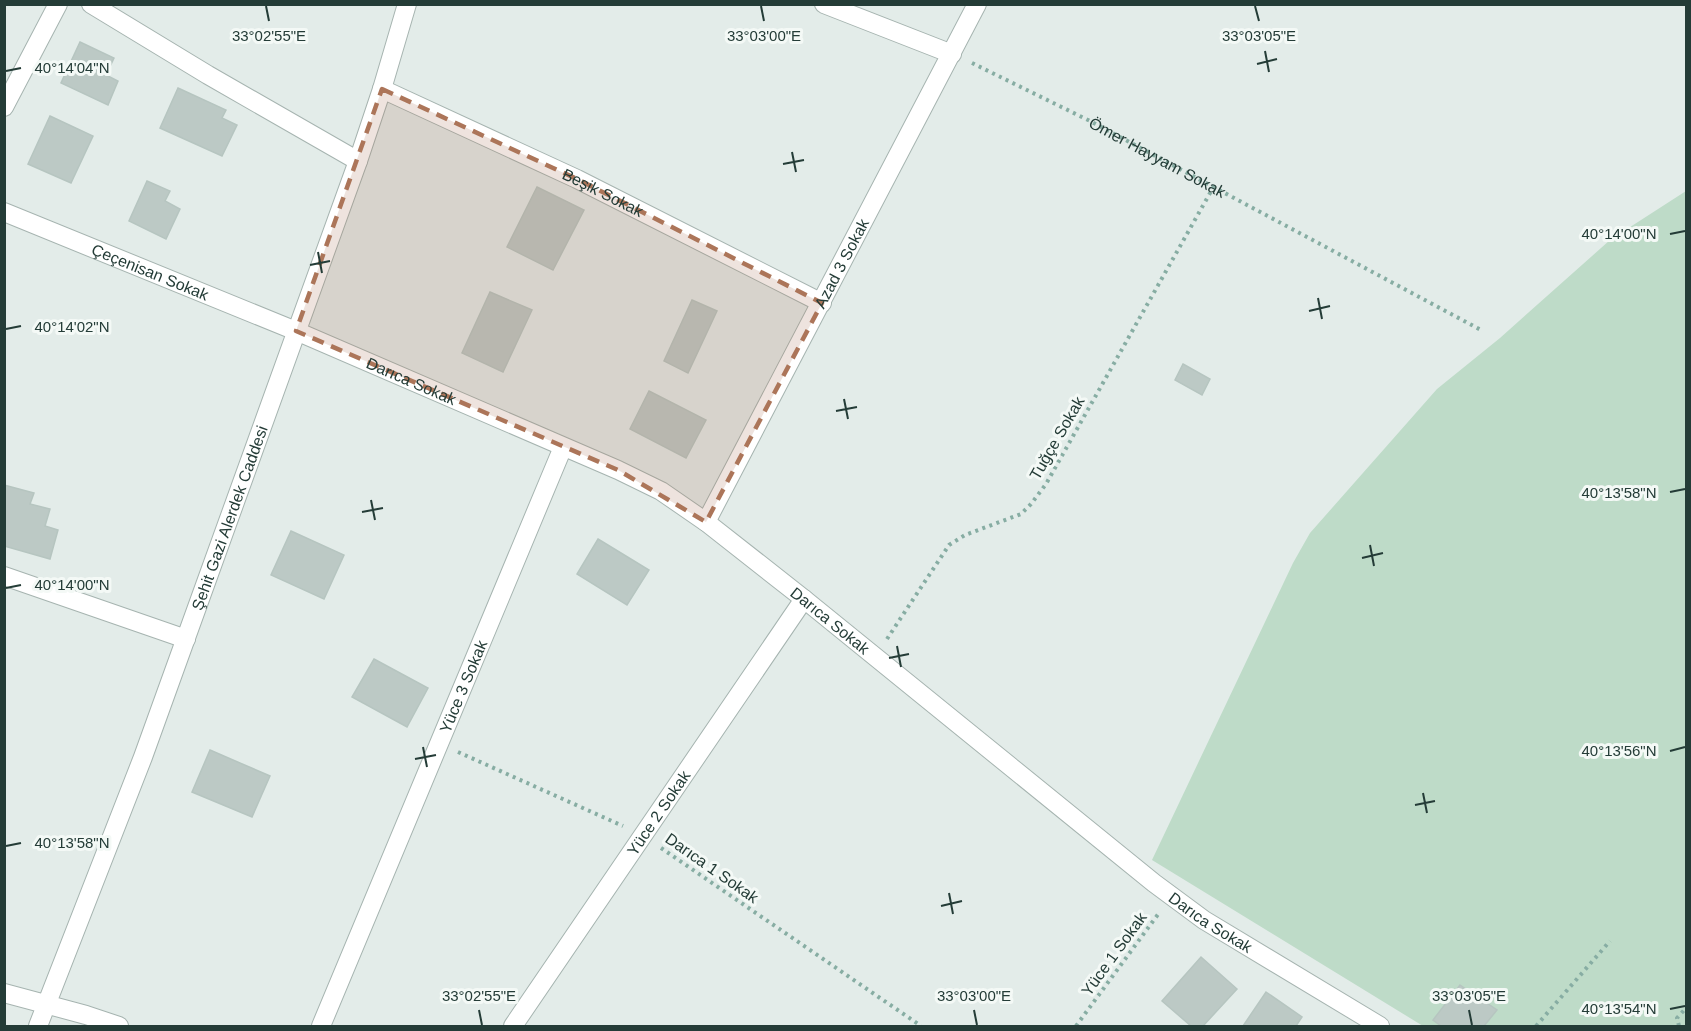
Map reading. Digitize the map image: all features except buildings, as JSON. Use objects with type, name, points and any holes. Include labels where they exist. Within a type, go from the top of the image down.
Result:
[{"type":"street","points":[[4,107],[58,4]]},
{"type":"street","points":[[92,4],[208,75],[358,161]]},
{"type":"street","name":"Şehit Gazi Alerdek Caddesi","points":[[38,1026],[143,757],[186,639],[358,161],[407,4]]},
{"type":"street","points":[[824,4],[952,54]]},
{"type":"street","name":"Azad 3 Sokak","points":[[706,522],[977,4]]},
{"type":"street","name":"Beşik Sokak","points":[[382,89],[577,179],[822,303]]},
{"type":"street","name":"Çeçenisan Sokak","points":[[4,212],[296,331]]},
{"type":"street","name":"Darıca Sokak","points":[[296,331],[618,470],[661,491],[706,522],[804,599],[1204,920],[1380,1026]]},
{"type":"street","name":"Yüce 3 Sokak","points":[[321,1026],[441,744],[563,447]]},
{"type":"street","points":[[4,576],[186,639]]},
{"type":"street","name":"Yüce 2 Sokak","points":[[513,1026],[804,599]]},
{"type":"street","points":[[4,993],[119,1026]]},
{"type":"path","name":"Ömer Hayyam Sokak","points":[[952,54],[1090,121],[1482,330]]},
{"type":"path","name":"Tuğçe Sokak","points":[[876,656],[949,545],[965,535],[1021,514],[1046,484],[1214,186]]},
{"type":"path","name":"Darıca 1 Sokak","points":[[441,744],[643,835],[921,1026]]},
{"type":"path","name":"Yüce 1 Sokak","points":[[1076,1026],[1172,896]]},
{"type":"path","points":[[1536,1026],[1610,941]]},
{"type":"path","points":[[1679,1026],[1677,1018],[1686,1008]]},
{"type":"highlighted area","points":[[382,89],[577,179],[822,303],[706,522],[618,470],[296,331]]},
{"type":"green space","points":[[1686,191],[1686,1026],[1423,1026],[1152,860],[1293,563],[1310,533],[1437,389],[1500,338],[1610,240]]}]
